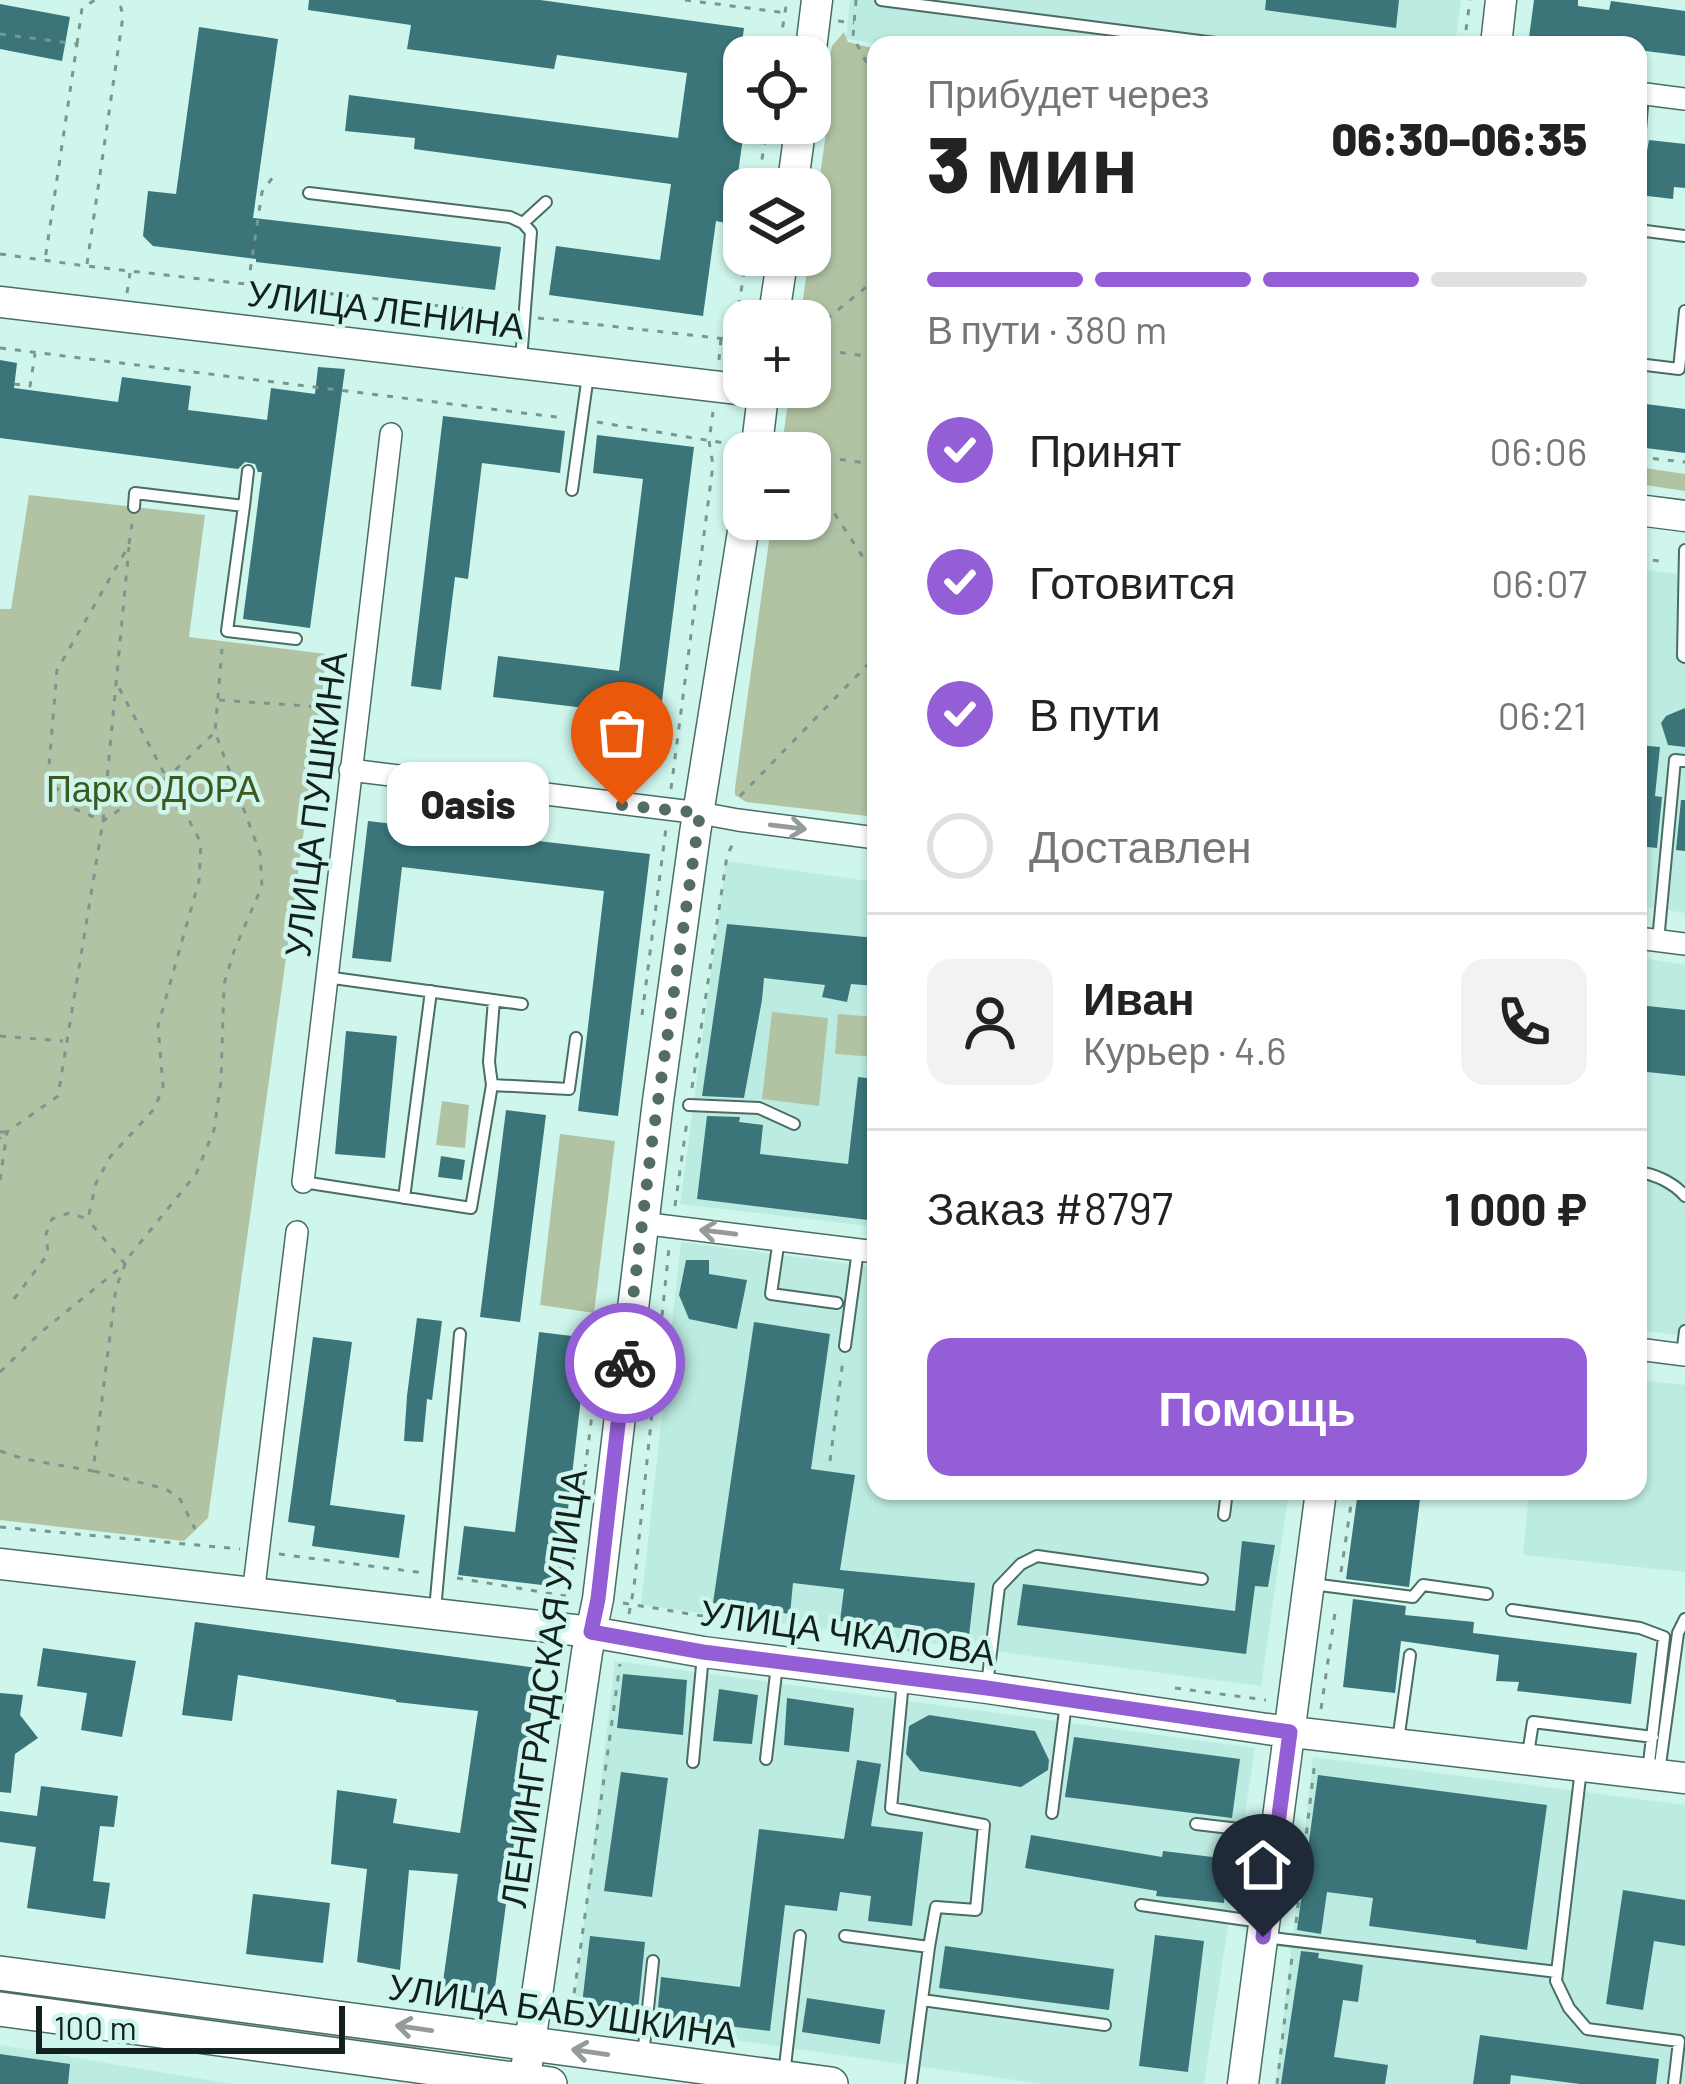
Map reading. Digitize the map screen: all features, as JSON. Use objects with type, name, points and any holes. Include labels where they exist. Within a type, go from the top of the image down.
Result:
[{"type":"main road","points":[[1497,36],[1501,0]]},
{"type":"main road","name":"УЛИЦА ЛЕНИНА","points":[[0,302],[723,386]]},
{"type":"main road","points":[[1647,511],[1685,516]]},
{"type":"main road","name":"ЛЕНИНГРАДСКАЯ УЛИЦА","points":[[533,2083],[530,2044],[598,1599],[641,1223],[695,833],[743,540]]},
{"type":"main road","points":[[1244,2084],[1274,1933],[1276,1834],[1306,1719],[1324,1586],[1321,1500]]},
{"type":"main road","name":"УЛИЦА ЧКАЛОВА","points":[[0,1564],[591,1632],[777,1661],[913,1665],[987,1688],[1066,1700],[1306,1719],[1397,1744],[1664,1776]]},
{"type":"main road","name":"УЛИЦА БАБУШКИНА","points":[[0,1973],[831,2084]]},
{"type":"main road","points":[[0,2009],[533,2083]]},
{"type":"street","points":[[1647,95],[1685,99]]},
{"type":"street","name":"УЛИЦА ПУШКИНА","points":[[303,1182],[391,434]]},
{"type":"street","points":[[350,770],[867,837]]},
{"type":"street","points":[[1648,940],[1685,944]]},
{"type":"street","points":[[641,1223],[867,1251]]},
{"type":"street","points":[[253,1595],[296,1232]]},
{"type":"street","points":[[1647,1350],[1683,1355]]},
{"type":"lane","points":[[881,0],[1161,36]]},
{"type":"lane","points":[[309,193],[510,217],[523,223],[531,232],[521,364]]},
{"type":"lane","points":[[523,223],[546,202]]},
{"type":"lane","points":[[1647,231],[1685,236]]},
{"type":"lane","points":[[1647,365],[1679,369],[1685,311]]},
{"type":"lane","points":[[572,490],[589,372]]},
{"type":"lane","points":[[248,471],[227,631],[296,639]]},
{"type":"lane","points":[[134,507],[135,493],[244,506]]},
{"type":"lane","points":[[1685,550],[1685,657]]},
{"type":"lane","points":[[1648,940],[1675,760],[1685,761]]},
{"type":"lane","points":[[326,976],[522,1004]]},
{"type":"lane","points":[[404,1198],[430,991]]},
{"type":"lane","points":[[303,1182],[471,1208],[492,1085],[494,1000]]},
{"type":"lane","points":[[492,1085],[569,1089],[576,1038]]},
{"type":"lane","points":[[689,1105],[759,1108],[794,1124]]},
{"type":"lane","points":[[1647,1174],[1685,1196]]},
{"type":"lane","points":[[779,1239],[771,1294],[837,1303]]},
{"type":"lane","points":[[845,1346],[867,1251]]},
{"type":"lane","points":[[1683,1355],[1685,1331]]},
{"type":"lane","points":[[435,1613],[460,1334]]},
{"type":"lane","points":[[1224,1515],[1226,1500]]},
{"type":"lane","points":[[987,1688],[1000,1588],[1021,1564],[1036,1556],[1202,1579]]},
{"type":"lane","points":[[1324,1586],[1413,1597],[1423,1585],[1486,1594]]},
{"type":"lane","points":[[1512,1610],[1640,1628],[1664,1636],[1653,1737],[1664,1776]]},
{"type":"lane","points":[[1664,1776],[1678,1633],[1685,1619]]},
{"type":"lane","points":[[693,1762],[703,1652]]},
{"type":"lane","points":[[1397,1744],[1410,1655]]},
{"type":"lane","points":[[766,1759],[777,1661]]},
{"type":"lane","points":[[911,2084],[936,1907],[976,1910],[985,1825],[891,1808],[913,1665]]},
{"type":"lane","points":[[1052,1813],[1066,1700]]},
{"type":"lane","points":[[1527,1760],[1533,1722],[1653,1737]]},
{"type":"lane","points":[[1582,1766],[1556,1981],[1569,2008],[1587,2029],[1679,2041],[1673,2084]]},
{"type":"lane","points":[[1196,1824],[1276,1834]]},
{"type":"lane","points":[[1141,1905],[1274,1933],[1558,1972]]},
{"type":"lane","points":[[784,2078],[800,1936]]},
{"type":"lane","points":[[844,1936],[928,1947]]},
{"type":"lane","points":[[642,2059],[653,1961]]},
{"type":"lane","points":[[922,2000],[1105,2025]]},
{"type":"path","points":[[45,260],[82,8],[95,0]]},
{"type":"path","points":[[86,266],[123,16],[118,0]]},
{"type":"path","points":[[685,0],[806,10],[854,23]]},
{"type":"path","points":[[787,0],[806,10]]},
{"type":"path","points":[[856,0],[853,37],[867,63]]},
{"type":"path","points":[[1465,36],[1470,0]]},
{"type":"path","points":[[791,36],[806,10]]},
{"type":"path","points":[[0,34],[77,44]]},
{"type":"path","points":[[248,285],[262,192],[273,177]]},
{"type":"path","points":[[0,254],[723,339]]},
{"type":"path","points":[[831,316],[867,286]]},
{"type":"path","points":[[0,348],[583,420],[723,444]]},
{"type":"path","points":[[831,351],[867,356]]},
{"type":"path","points":[[14,384],[30,386],[35,352]]},
{"type":"path","points":[[1647,458],[1685,462]]},
{"type":"path","points":[[831,459],[867,463]]},
{"type":"path","points":[[0,1180],[2,1134],[58,1096],[103,821],[134,507]]},
{"type":"path","points":[[831,508],[867,563]]},
{"type":"path","points":[[103,821],[75,809],[48,778],[57,670],[128,547]]},
{"type":"path","points":[[1647,559],[1684,564]]},
{"type":"path","points":[[0,1372],[125,1264],[196,1174],[214,1130],[224,984],[262,886],[260,853],[215,732],[227,631]]},
{"type":"path","points":[[740,796],[867,665]]},
{"type":"path","points":[[88,1219],[96,1183],[110,1157],[155,1108],[163,1086],[158,1026],[199,881],[201,843],[117,684]]},
{"type":"path","points":[[218,700],[321,706]]},
{"type":"path","points":[[103,821],[168,777],[215,732]]},
{"type":"path","points":[[674,1210],[727,856],[736,836]]},
{"type":"path","points":[[0,1036],[65,1041]]},
{"type":"path","points":[[14,1299],[48,1254],[46,1234],[52,1220],[69,1213],[88,1219],[125,1264]]},
{"type":"path","points":[[92,1471],[116,1288],[125,1264]]},
{"type":"path","points":[[830,1461],[845,1346]]},
{"type":"path","points":[[0,1451],[166,1490],[180,1499],[195,1529]]},
{"type":"path","points":[[1277,2084],[1274,1933],[1324,1586],[1350,1500]]},
{"type":"path","points":[[0,1527],[258,1551],[598,1599],[913,1665]]},
{"type":"path","points":[[1176,1688],[1306,1719]]},
{"type":"shaded area","points":[[850,0],[1461,0],[1456,36],[846,39]]},
{"type":"shaded area","points":[[1647,570],[1685,575],[1685,913],[1647,907]]},
{"type":"shaded area","points":[[726,861],[867,881],[867,1226],[680,1204]]},
{"type":"shaded area","points":[[1647,959],[1685,965],[1685,1336],[1647,1331]]},
{"type":"shaded area","points":[[681,1242],[867,1266],[867,1500],[1288,1500],[1261,1686],[641,1605]]},
{"type":"shaded area","points":[[1647,1381],[1685,1385],[1685,1572],[1523,1555],[1528,1500],[1647,1500]]},
{"type":"shaded area","points":[[615,1661],[1255,1748],[1204,2084],[1043,2084],[573,2017]]},
{"type":"shaded area","points":[[1313,1757],[1685,1805],[1685,2084],[1276,2084]]},
{"type":"shaded area","points":[[0,2045],[232,2084],[0,2084]]},
{"type":"green space","points":[[844,32],[848,42],[867,47],[867,816],[746,802],[735,795],[769,540],[831,540],[831,432],[784,432],[787,408],[831,408],[831,300],[803,300],[806,276],[831,276],[831,168],[821,168],[824,144],[831,144],[831,51]]},
{"type":"green space","points":[[1647,468],[1685,474],[1685,491],[1647,485]]},
{"type":"green space","name":"Парк ОДОРА","points":[[29,495],[205,515],[189,637],[326,654],[208,1518],[184,1541],[0,1520],[0,609],[11,609]]},
{"type":"green space","points":[[772,1012],[828,1018],[819,1106],[762,1099]]},
{"type":"green space","points":[[838,1014],[867,1016],[867,1056],[835,1054]]},
{"type":"green space","points":[[442,1101],[469,1105],[465,1148],[436,1145]]},
{"type":"green space","points":[[560,1134],[615,1141],[594,1313],[540,1305]]},
{"type":"green space","points":[[0,1987],[434,2046],[411,2050],[0,1994]]},
{"type":"building","points":[[309,0],[540,0],[744,28],[743,36],[723,36],[723,144],[742,144],[739,168],[723,168],[723,222],[716,221],[703,316],[549,295],[556,246],[660,260],[671,184],[414,149],[415,138],[345,131],[349,95],[678,138],[687,73],[557,55],[554,69],[407,49],[411,25],[308,10]]},
{"type":"building","points":[[1266,0],[1399,0],[1396,28],[1265,10]]},
{"type":"building","points":[[1534,0],[1578,0],[1578,6],[1609,10],[1611,1],[1685,11],[1685,56],[1647,51],[1647,36],[1529,36]]},
{"type":"building","points":[[0,4],[70,17],[62,61],[0,49]]},
{"type":"building","points":[[199,27],[278,39],[253,218],[501,247],[495,290],[153,246],[143,236],[148,191],[176,194]]},
{"type":"building","points":[[1649,140],[1685,144],[1685,188],[1674,187],[1673,199],[1647,196]]},
{"type":"building","points":[[0,360],[17,363],[14,388],[118,402],[122,377],[191,386],[188,410],[267,420],[271,388],[315,394],[318,367],[345,369],[310,628],[243,619],[262,472],[255,464],[245,462],[238,469],[0,438]]},
{"type":"building","points":[[1647,404],[1685,409],[1685,453],[1647,448]]},
{"type":"building","points":[[443,416],[565,431],[560,473],[482,463],[468,579],[455,577],[441,690],[411,686]]},
{"type":"building","points":[[597,435],[694,447],[660,717],[493,697],[498,656],[619,671],[643,479],[593,473]]},
{"type":"building","points":[[1685,708],[1685,747],[1668,745],[1661,723]]},
{"type":"building","points":[[1647,746],[1660,747],[1657,848],[1647,847]]},
{"type":"building","points":[[1681,800],[1685,800],[1685,851],[1676,850]]},
{"type":"building","points":[[368,821],[650,854],[618,1116],[578,1111],[604,891],[402,867],[391,962],[352,958]]},
{"type":"building","points":[[727,924],[867,937],[867,985],[851,984],[847,1002],[822,997],[825,985],[764,978],[744,1098],[702,1096]]},
{"type":"building","points":[[1647,1006],[1685,1010],[1685,1076],[1647,1072]]},
{"type":"building","points":[[346,1031],[397,1036],[385,1158],[335,1154]]},
{"type":"building","points":[[858,1077],[867,1078],[867,1220],[697,1199],[707,1116],[740,1117],[739,1122],[763,1125],[760,1154],[848,1164]]},
{"type":"building","points":[[506,1110],[546,1115],[520,1322],[480,1317]]},
{"type":"building","points":[[441,1156],[465,1160],[462,1180],[438,1177]]},
{"type":"building","points":[[686,1260],[709,1260],[709,1274],[747,1280],[737,1329],[689,1319],[679,1295]]},
{"type":"building","points":[[417,1318],[442,1321],[423,1442],[404,1441]]},
{"type":"building","points":[[754,1322],[830,1334],[811,1469],[855,1475],[840,1570],[975,1583],[969,1636],[840,1621],[844,1589],[793,1583],[790,1614],[713,1603]]},
{"type":"building","points":[[539,1332],[588,1338],[559,1587],[458,1575],[464,1526],[515,1532]]},
{"type":"building","points":[[313,1337],[352,1342],[330,1505],[405,1515],[399,1558],[312,1546],[315,1526],[288,1522]]},
{"type":"building","points":[[1357,1500],[1420,1500],[1409,1587],[1346,1579]]},
{"type":"building","points":[[1242,1541],[1275,1545],[1268,1587],[1255,1586],[1246,1654],[1017,1625],[1023,1584],[1235,1611]]},
{"type":"building","points":[[1353,1599],[1406,1606],[1405,1615],[1474,1622],[1473,1633],[1637,1653],[1631,1704],[1517,1691],[1519,1682],[1496,1681],[1499,1655],[1401,1641],[1395,1693],[1343,1687]]},
{"type":"building","points":[[195,1622],[537,1668],[494,1995],[442,1989],[458,1874],[409,1870],[400,1970],[357,1962],[367,1869],[331,1864],[337,1790],[397,1799],[393,1823],[460,1833],[478,1711],[238,1675],[232,1721],[182,1715]]},
{"type":"building","points":[[43,1648],[136,1661],[122,1737],[81,1730],[87,1693],[37,1686]]},
{"type":"building","points":[[623,1674],[687,1680],[683,1735],[617,1728]]},
{"type":"building","points":[[719,1689],[758,1695],[752,1744],[713,1741]]},
{"type":"building","points":[[0,1693],[23,1695],[20,1715],[38,1738],[15,1754],[11,1793],[0,1792]]},
{"type":"building","points":[[787,1698],[854,1708],[849,1752],[784,1745]]},
{"type":"building","points":[[929,1715],[1035,1731],[1049,1760],[1048,1770],[1021,1787],[920,1771],[906,1754],[909,1726]]},
{"type":"building","points":[[1074,1737],[1240,1759],[1232,1818],[1065,1797]]},
{"type":"building","points":[[857,1760],[881,1764],[871,1826],[923,1832],[912,1926],[868,1921],[871,1896],[840,1892],[837,1911],[785,1905],[770,2031],[657,2018],[661,1977],[740,1987],[759,1829],[844,1839]]},
{"type":"building","points":[[621,1772],[668,1778],[652,1897],[604,1891]]},
{"type":"building","points":[[1318,1775],[1547,1805],[1527,1950],[1369,1926],[1373,1898],[1327,1892],[1321,1934],[1297,1930]]},
{"type":"building","points":[[41,1786],[118,1796],[114,1827],[100,1826],[93,1881],[110,1883],[105,1919],[27,1908],[36,1847],[0,1842],[0,1811],[37,1816]]},
{"type":"building","points":[[1031,1835],[1162,1857],[1163,1851],[1229,1859],[1224,1903],[1156,1896],[1157,1891],[1025,1868]]},
{"type":"building","points":[[1623,1890],[1685,1900],[1685,1946],[1654,1941],[1643,2010],[1606,2004]]},
{"type":"building","points":[[253,1894],[330,1903],[323,1963],[246,1954]]},
{"type":"building","points":[[1155,1935],[1204,1941],[1188,2072],[1139,2066]]},
{"type":"building","points":[[590,1936],[645,1942],[638,2011],[582,2004]]},
{"type":"building","points":[[945,1946],[1114,1969],[1109,2010],[939,1988]]},
{"type":"building","points":[[1301,1951],[1363,1965],[1358,2002],[1343,2000],[1334,2057],[1388,2065],[1385,2084],[1281,2084]]},
{"type":"building","points":[[807,1998],[885,2010],[880,2044],[802,2032]]},
{"type":"building","points":[[1480,2035],[1659,2059],[1656,2084],[1580,2084],[1511,2075],[1510,2084],[1473,2084]]},
{"type":"building","points":[[0,2054],[70,2064],[68,2084],[0,2084]]},
{"type":"way so far","points":[[622,805],[700,813],[625,1363]]},
{"type":"place","name":"Oasis","points":[[622,805]]},
{"type":"route","points":[[625,1363],[591,1632],[703,1652],[1290,1732],[1263,1937]]}]
